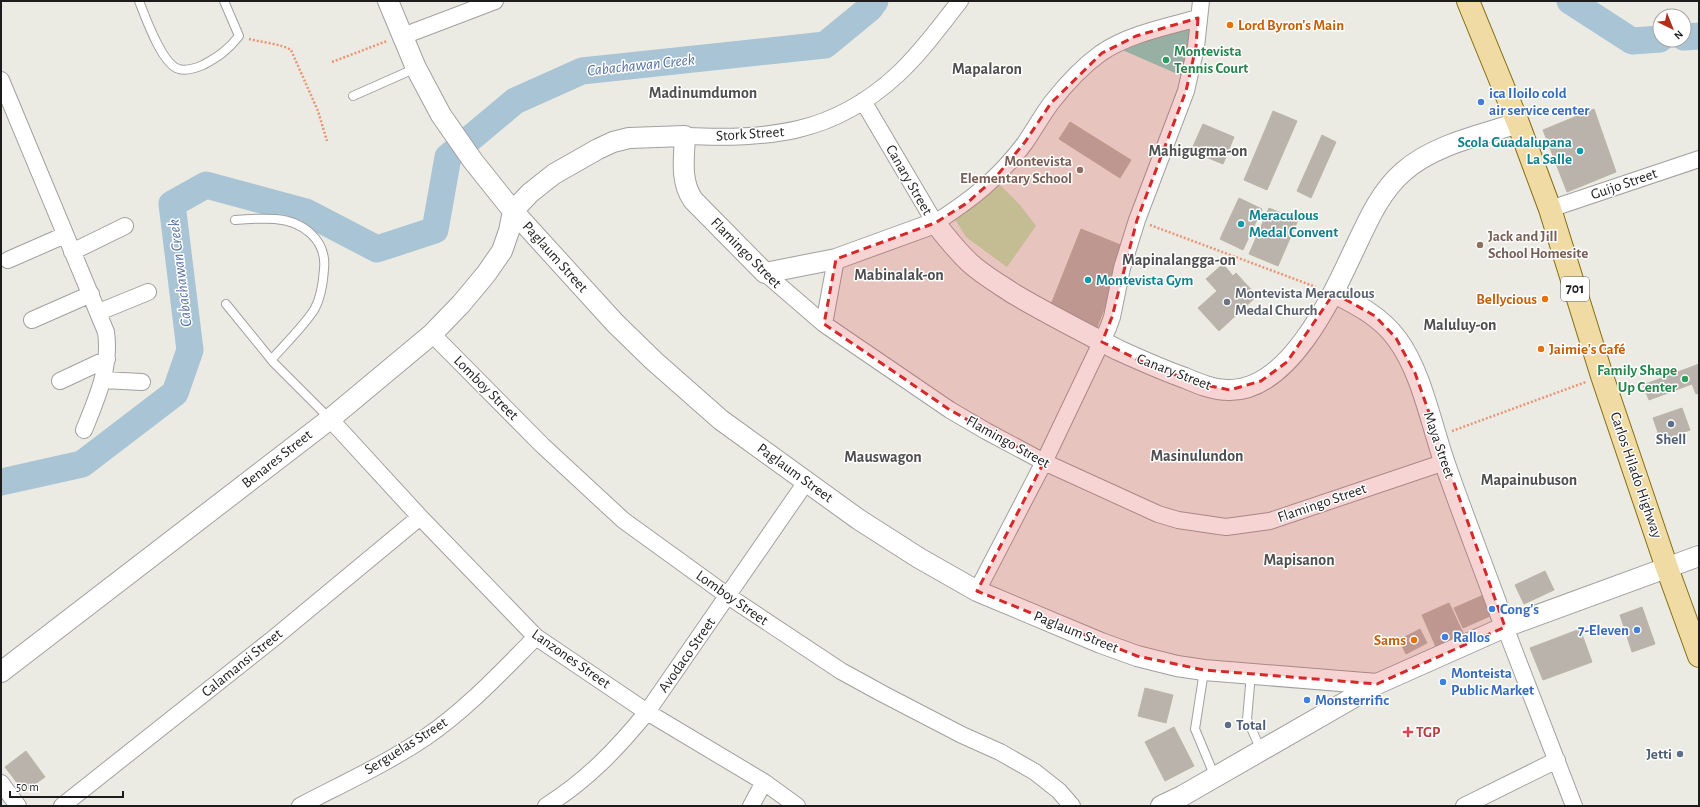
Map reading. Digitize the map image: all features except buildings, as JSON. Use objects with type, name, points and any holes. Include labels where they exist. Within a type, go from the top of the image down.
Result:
[{"type":"main road","name":"Carlos Hilado Highway","points":[[1471,8],[1518,122],[1550,209],[1602,376],[1667,568],[1699,656]]},
{"type":"street","name":"Paglaum Street","points":[[388,1],[416,68],[441,115],[473,161],[513,211],[615,323],[654,361],[722,420],[858,519],[919,558],[977,591],[1101,644],[1137,656],[1178,666],[1204,670],[1378,684]]},
{"type":"street","points":[[403,36],[494,1]]},
{"type":"street","name":"Stork Street","points":[[513,211],[530,193],[554,174],[613,142],[629,138],[685,136],[734,138],[769,135],[787,132],[820,123],[842,114],[863,102],[898,74],[930,39],[960,1]]},
{"type":"street","points":[[977,591],[1044,462],[1102,342],[1112,317],[1119,281],[1136,220],[1186,91],[1196,47],[1201,1]]},
{"type":"street","points":[[765,273],[836,259],[935,223],[967,203],[996,178],[1025,142],[1051,103],[1077,74],[1102,53],[1136,36],[1198,18]]},
{"type":"street","points":[[1,80],[72,252],[99,312],[106,332],[108,346],[103,380],[84,430]]},
{"type":"street","name":"Canary Street","points":[[863,102],[935,223],[970,263],[990,279],[1049,315],[1149,365],[1214,388],[1230,390],[1261,381],[1287,362],[1299,348],[1334,293],[1373,210],[1386,190],[1403,172],[1424,157],[1449,146],[1518,122]]},
{"type":"street","name":"Flamingo Street","points":[[685,136],[683,172],[688,193],[693,200],[765,273],[824,324],[950,410],[1044,462],[1158,514],[1194,523],[1226,527],[1270,521],[1445,462]]},
{"type":"street","name":"Guijo Street","points":[[1550,209],[1699,159]]},
{"type":"street","name":"Benares Street","points":[[1,672],[330,419],[432,334],[461,304],[486,274],[502,251],[509,231],[513,211]]},
{"type":"street","points":[[72,252],[125,226]]},
{"type":"street","points":[[8,260],[65,235]]},
{"type":"street","points":[[824,324],[836,259]]},
{"type":"street","points":[[99,312],[148,292]]},
{"type":"street","name":"Maya Street","points":[[1334,293],[1375,316],[1396,338],[1415,373],[1436,437],[1505,627]]},
{"type":"street","points":[[32,320],[90,294]]},
{"type":"street","name":"Lomboy Street","points":[[432,334],[542,445],[623,520],[728,596],[842,671],[962,735],[1000,752],[1034,772],[1059,792],[1072,806]]},
{"type":"street","points":[[60,381],[107,359]]},
{"type":"street","points":[[103,380],[142,382]]},
{"type":"street","name":"Lanzones Street","points":[[330,419],[420,517],[536,637],[647,712],[764,782],[797,806]]},
{"type":"street","name":"Avodaco Street","points":[[546,806],[590,773],[619,746],[647,712],[806,482]]},
{"type":"street","name":"Calamansi Street","points":[[62,806],[274,638],[420,517]]},
{"type":"street","points":[[1161,806],[1184,801],[1215,777],[1378,684],[1505,627],[1699,556]]},
{"type":"street","points":[[1505,627],[1574,806]]},
{"type":"street","name":"Serguelas Street","points":[[300,806],[392,758],[426,737],[468,704],[536,637]]},
{"type":"street","points":[[1464,806],[1557,760]]},
{"type":"street","points":[[750,806],[764,782]]},
{"type":"street","points":[[1,784],[18,806]]},
{"type":"lane","points":[[139,1],[153,36],[165,56],[172,65],[178,69],[188,69],[200,66],[216,58],[230,47],[238,36],[224,1]]},
{"type":"lane","points":[[353,96],[416,68]]},
{"type":"lane","points":[[235,220],[276,219],[292,223],[306,230],[315,237],[325,256],[324,282],[321,295],[314,309],[305,322],[272,359]]},
{"type":"lane","points":[[226,304],[274,363],[330,419]]},
{"type":"lane","points":[[1204,670],[1194,729],[1215,777]]},
{"type":"lane","points":[[1251,674],[1247,719],[1262,750]]},
{"type":"path","points":[[238,36],[268,44],[285,46],[291,50],[318,111],[327,141]]},
{"type":"path","points":[[332,62],[403,36]]},
{"type":"path","points":[[1136,220],[1334,293]]},
{"type":"path","points":[[1436,437],[1602,376]]},
{"type":"highlighted area","points":[[1198,18],[1196,47],[1186,91],[1137,220],[1112,317],[1102,342],[1149,365],[1200,384],[1230,390],[1261,381],[1287,362],[1334,293],[1375,316],[1396,338],[1415,373],[1505,627],[1377,684],[1204,670],[1137,656],[977,591],[1044,462],[950,410],[824,324],[836,259],[935,223],[967,203],[995,178],[1025,142],[1051,103],[1102,53],[1136,36]]},
{"type":"green space","points":[[999,184],[1020,205],[1036,226],[1007,267],[966,237],[955,219]]},
{"type":"shaded area","name":"Montevista Tennis Court","points":[[1198,18],[1182,76],[1111,45]]},
{"type":"waterway","name":"Cabachawan Creek","points":[[1,482],[82,464],[175,393],[190,350],[172,204],[206,185],[306,212],[377,249],[435,230],[448,157],[515,101],[582,71],[825,45],[870,8],[875,1]]},
{"type":"waterway","name":"Cabachawan Creek","points":[[1570,1],[1632,41],[1652,40]]},
{"type":"waterway","name":"Cabachawan Creek","points":[[1692,36],[1699,36]]},
{"type":"place","name":"Lord Byron's Main","points":[[1230,25]]},
{"type":"place","name":"Montevista Tennis Court","points":[[1166,60]]},
{"type":"place","name":"ica Iloilo cold air service center","points":[[1481,102]]},
{"type":"place","name":"Scola Guadalupana La Salle","points":[[1580,151]]},
{"type":"place","name":"Montevista Elementary School","points":[[1080,170]]},
{"type":"place","name":"Meraculous Medal Convent","points":[[1241,224]]},
{"type":"place","name":"Jack and Jill School Homesite","points":[[1480,245]]},
{"type":"place","name":"Montevista Gym","points":[[1088,280]]},
{"type":"place","name":"Bellycious","points":[[1545,299]]},
{"type":"place","name":"Montevista Meraculous Medal Church","points":[[1227,302]]},
{"type":"place","name":"Jaimie's Café","points":[[1541,349]]},
{"type":"place","name":"Family Shape Up Center","points":[[1685,379]]},
{"type":"place","name":"Shell","points":[[1671,424]]},
{"type":"place","name":"Cong's","points":[[1492,609]]},
{"type":"place","name":"7-Eleven","points":[[1637,630]]},
{"type":"place","name":"Rallos","points":[[1445,637]]},
{"type":"place","name":"Sams","points":[[1414,640]]},
{"type":"place","name":"Monteista Public Market","points":[[1443,682]]},
{"type":"place","name":"Monsterrific","points":[[1307,700]]},
{"type":"place","name":"Total","points":[[1228,725]]},
{"type":"place","name":"TGP","points":[[1408,732]]},
{"type":"place","name":"Jetti","points":[[1680,754]]},
{"type":"district","name":"Mapalaron","points":[[987,69]]},
{"type":"district","name":"Madinumdumon","points":[[703,93]]},
{"type":"district","name":"Mahigugma-on","points":[[1198,151]]},
{"type":"district","name":"Mapinalangga-on","points":[[1179,260]]},
{"type":"district","name":"Mabinalak-on","points":[[899,275]]},
{"type":"district","name":"Maluluy-on","points":[[1460,325]]},
{"type":"district","name":"Masinulundon","points":[[1197,456]]},
{"type":"district","name":"Mauswagon","points":[[883,457]]},
{"type":"district","name":"Mapainubuson","points":[[1529,480]]},
{"type":"district","name":"Mapisanon","points":[[1299,560]]}]
